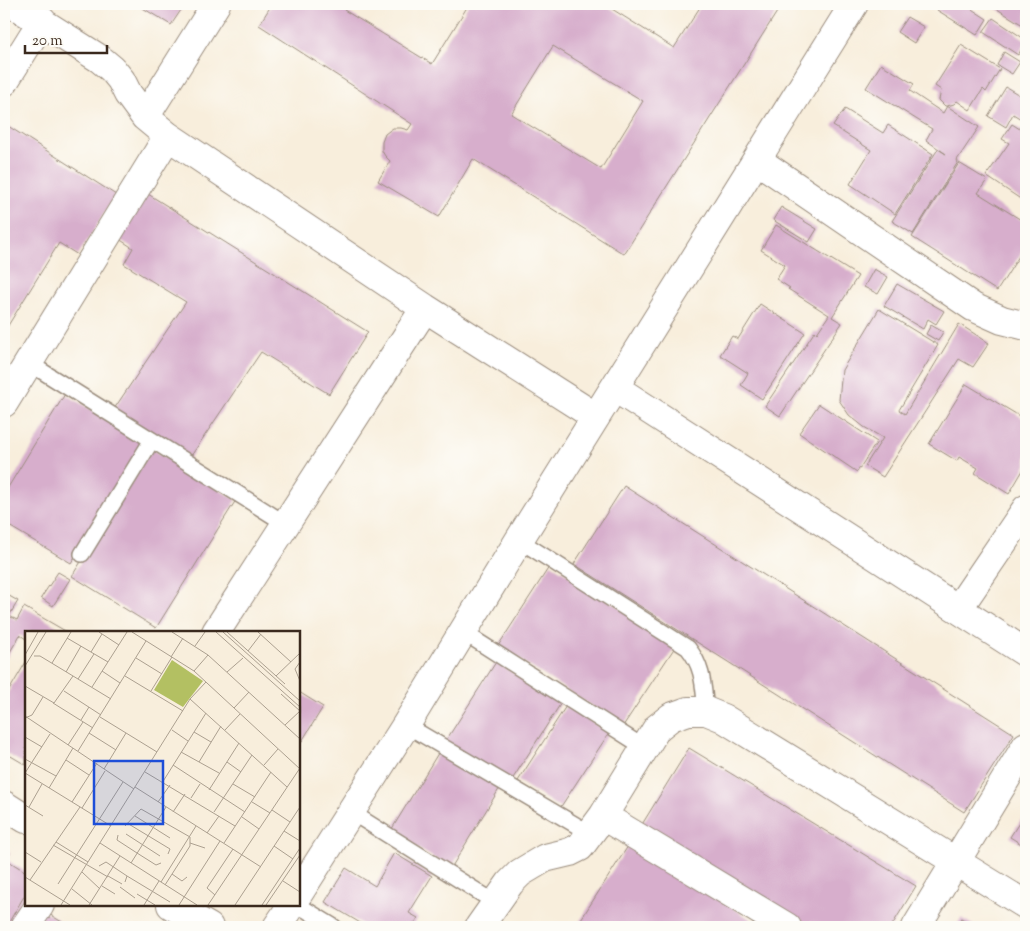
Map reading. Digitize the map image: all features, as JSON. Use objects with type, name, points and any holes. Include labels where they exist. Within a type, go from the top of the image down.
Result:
[{"type":"street","points":[[13,4],[100,59],[112,69],[145,117],[168,136],[425,308],[596,417]]},
{"type":"street","points":[[145,117],[216,4]]},
{"type":"street","points":[[300,892],[854,4]]},
{"type":"street","points":[[4,82],[42,21]]},
{"type":"street","points":[[4,403],[168,136]]},
{"type":"street","points":[[757,160],[974,307],[994,317],[1023,319]]},
{"type":"street","points":[[217,631],[425,308]]},
{"type":"street","points":[[615,388],[1026,653]]},
{"type":"street","points":[[958,609],[1026,509]]},
{"type":"street","points":[[492,918],[510,883],[520,872],[545,858],[570,852],[580,847],[597,825],[657,728],[671,717],[688,711],[706,711],[723,718],[1026,905]]},
{"type":"street","points":[[916,927],[1026,746]]},
{"type":"street","points":[[4,805],[25,818]]},
{"type":"street","points":[[597,825],[787,927]]},
{"type":"street","points":[[25,927],[39,906]]},
{"type":"street","points":[[173,906],[208,927]]},
{"type":"street","points":[[277,927],[291,906]]},
{"type":"lane","points":[[29,363],[286,524]]},
{"type":"lane","points":[[82,554],[152,440]]},
{"type":"lane","points":[[519,540],[688,648],[696,658],[700,668],[706,711]]},
{"type":"lane","points":[[463,632],[645,748]]},
{"type":"lane","points":[[406,725],[597,825]]},
{"type":"lane","points":[[351,812],[492,918]]},
{"type":"lane","points":[[300,906],[334,927]]},
{"type":"building","points":[[136,4],[185,4],[171,25]]},
{"type":"building","points":[[272,4],[348,4],[344,10],[432,64],[469,4],[604,4],[674,48],[702,4],[782,4],[624,254],[473,159],[439,217],[378,181],[390,161],[382,151],[382,142],[385,134],[393,128],[408,130],[412,124],[259,25]],"holes":[[[553,46],[643,101],[601,169],[511,114]]]},
{"type":"building","points":[[941,4],[964,4],[987,19],[977,35],[937,10]]},
{"type":"building","points":[[989,4],[1026,4],[1026,27]]},
{"type":"building","points":[[907,17],[924,27],[914,43],[897,32]]},
{"type":"building","points":[[993,18],[1026,40],[1018,55],[983,32]]},
{"type":"building","points":[[961,45],[1000,69],[986,92],[983,89],[970,110],[957,101],[947,106],[939,100],[941,90],[935,86]]},
{"type":"building","points":[[1004,52],[1020,62],[1012,74],[997,65]]},
{"type":"building","points":[[881,64],[914,84],[910,91],[943,113],[947,106],[979,127],[913,234],[892,221],[938,149],[946,154],[926,140],[932,129],[866,88]]},
{"type":"building","points":[[1006,87],[1026,99],[1026,122],[1013,114],[1006,127],[988,116]]},
{"type":"building","points":[[845,109],[883,133],[888,125],[933,154],[895,214],[850,184],[871,150],[833,126]]},
{"type":"building","points":[[1012,124],[1026,133],[1026,194],[1022,200],[986,176],[1009,143],[1002,139]]},
{"type":"building","points":[[8,126],[116,195],[78,255],[59,243],[4,332],[4,133]]},
{"type":"building","points":[[959,163],[987,180],[978,193],[1026,223],[1026,245],[997,291],[912,237]]},
{"type":"building","points":[[148,194],[368,332],[329,394],[261,352],[189,459],[114,409],[186,302],[124,264],[133,248],[119,239]]},
{"type":"building","points":[[781,207],[817,229],[809,242],[773,220]]},
{"type":"building","points":[[776,225],[858,276],[832,317],[842,323],[780,416],[765,406],[815,331],[817,333],[829,315],[788,289],[790,288],[776,279],[785,265],[761,250]]},
{"type":"building","points":[[874,269],[888,277],[878,294],[864,287]]},
{"type":"building","points":[[897,284],[944,311],[936,324],[928,319],[923,329],[884,306]]},
{"type":"building","points":[[760,304],[805,333],[762,399],[741,385],[748,373],[720,355],[732,336],[738,339]]},
{"type":"building","points":[[879,309],[938,345],[899,410],[905,414],[959,324],[989,343],[973,367],[959,359],[883,477],[865,466],[883,438],[864,427],[849,415],[839,400],[842,370]]},
{"type":"building","points":[[931,325],[943,332],[938,341],[926,334]]},
{"type":"building","points":[[966,384],[1026,420],[1026,465],[1009,494],[975,473],[978,468],[959,457],[957,461],[929,444]]},
{"type":"building","points":[[65,394],[145,442],[71,563],[4,523],[4,494]]},
{"type":"building","points":[[819,404],[877,442],[857,472],[799,433]]},
{"type":"building","points":[[152,449],[236,500],[156,628],[72,576]]},
{"type":"building","points":[[624,486],[1014,734],[964,812],[574,564]]},
{"type":"building","points":[[551,564],[677,644],[623,726],[498,646]]},
{"type":"building","points":[[58,572],[70,579],[53,606],[41,598]]},
{"type":"building","points":[[4,593],[18,601],[9,616],[17,620],[24,607],[65,631],[25,631],[25,638],[20,635],[4,662]]},
{"type":"building","points":[[496,662],[561,703],[510,783],[445,742]]},
{"type":"building","points":[[25,664],[25,764],[4,752],[4,699]]},
{"type":"building","points":[[300,693],[323,707],[300,744]]},
{"type":"building","points":[[566,706],[609,733],[560,808],[518,781]]},
{"type":"building","points":[[689,748],[916,886],[891,927],[808,927],[641,826]]},
{"type":"building","points":[[440,750],[501,786],[451,868],[390,832]]},
{"type":"building","points":[[1026,812],[1026,847],[1010,837]]},
{"type":"building","points":[[630,843],[763,927],[576,927]]},
{"type":"building","points":[[4,849],[10,853],[7,860],[25,871],[25,895],[6,927],[4,927]]},
{"type":"building","points":[[394,853],[432,876],[409,913],[418,918],[412,927],[367,927],[325,902],[346,868],[375,886]]},
{"type":"building","points":[[44,911],[70,927],[34,927]]},
{"type":"building","points":[[961,918],[976,927],[956,927]]}]
